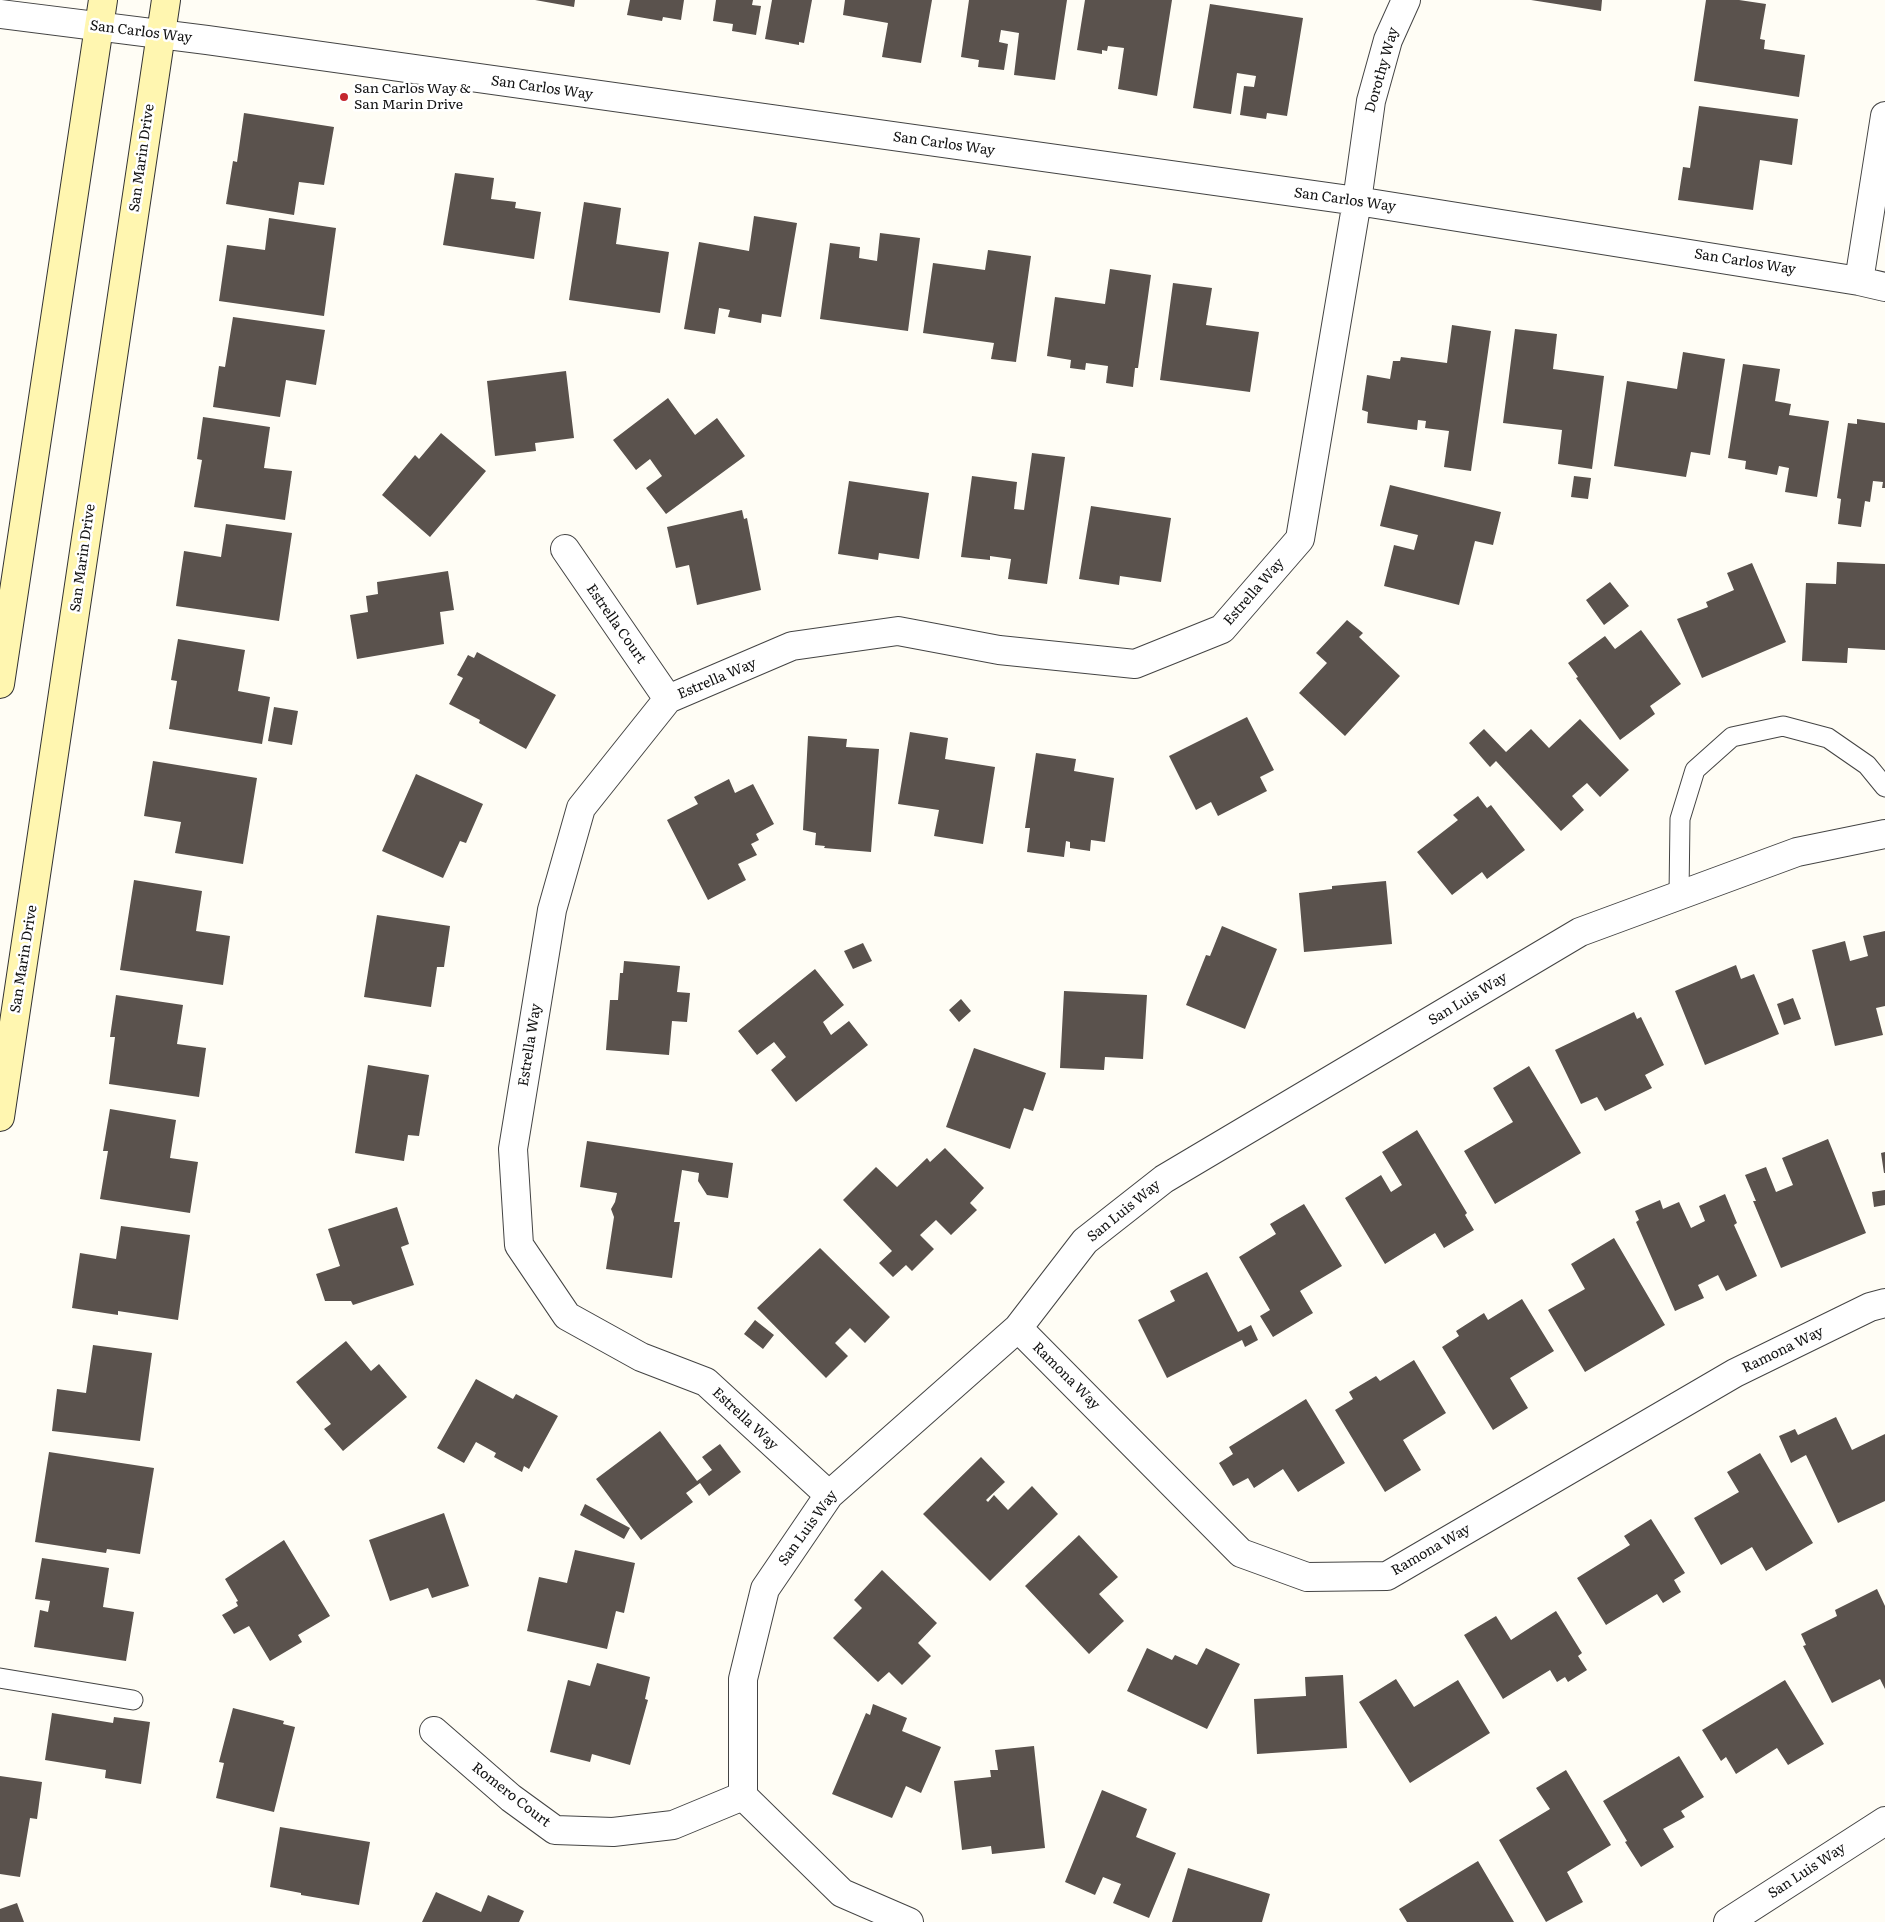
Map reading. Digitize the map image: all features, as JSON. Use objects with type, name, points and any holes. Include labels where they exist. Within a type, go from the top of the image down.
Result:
[{"type":"main road","points":[[0,684],[103,0]]},
{"type":"main road","name":"San Marin Drive","points":[[0,1117],[166,0]]},
{"type":"street","name":"Dorothy Way","points":[[1357,201],[1370,101],[1388,40],[1406,0]]},
{"type":"street","name":"San Carlos Way","points":[[0,14],[99,28],[160,34],[1357,201],[1859,280],[1885,286]]},
{"type":"street","points":[[1859,280],[1885,116]]},
{"type":"street","name":"Estrella Way","points":[[829,1496],[706,1382],[641,1357],[567,1316],[519,1245],[513,1149],[555,900],[581,808],[668,700],[792,646],[898,631],[999,650],[1135,664],[1222,629],[1300,539],[1357,201]]},
{"type":"street","name":"Estrella Court","points":[[565,549],[668,700]]},
{"type":"street","name":"San Luis Way","points":[[743,1796],[742,1679],[765,1589],[829,1496],[1018,1328],[1085,1241],[1164,1179],[1580,932],[1797,852],[1885,834]]},
{"type":"street","name":"Ramona Way","points":[[1018,1328],[1241,1552],[1307,1577],[1386,1576],[1735,1373],[1870,1307],[1885,1303]]},
{"type":"street","name":"Romero Court","points":[[434,1731],[511,1798],[555,1830],[613,1832],[672,1825],[743,1796]]},
{"type":"street","points":[[743,1796],[842,1893],[909,1922]]},
{"type":"street","name":"San Luis Way","points":[[1728,1922],[1885,1821]]},
{"type":"lane","points":[[1679,895],[1680,819],[1695,770],[1732,736],[1783,726],[1828,738],[1867,765],[1885,786]]},
{"type":"lane","points":[[0,1678],[133,1700]]},
{"type":"building","points":[[535,0],[575,0],[574,7]]},
{"type":"building","points":[[630,0],[684,0],[681,20],[663,17],[662,21],[627,15]]},
{"type":"building","points":[[716,0],[753,0],[752,5],[761,6],[756,35],[732,31],[733,24],[713,21]]},
{"type":"building","points":[[772,0],[812,0],[804,43],[799,42],[799,45],[765,39]]},
{"type":"building","points":[[845,0],[932,0],[921,63],[882,57],[888,23],[843,15]]},
{"type":"building","points":[[969,0],[1067,0],[1055,80],[1014,75],[1019,33],[1001,30],[999,42],[1008,44],[1004,70],[978,67],[979,60],[961,57]]},
{"type":"building","points":[[1085,0],[1172,0],[1157,96],[1118,89],[1124,48],[1108,46],[1107,51],[1102,50],[1102,54],[1077,50]]},
{"type":"building","points":[[1531,0],[1602,0],[1601,11]]},
{"type":"building","points":[[1706,0],[1739,0],[1766,4],[1760,39],[1765,40],[1764,49],[1805,55],[1799,97],[1694,81]]},
{"type":"building","points":[[1210,4],[1303,18],[1287,116],[1267,113],[1266,119],[1240,115],[1244,86],[1254,87],[1256,76],[1237,73],[1231,114],[1193,108]]},
{"type":"building","points":[[1699,106],[1798,119],[1792,165],[1760,160],[1753,210],[1678,200],[1683,167],[1690,168]]},
{"type":"building","points":[[244,113],[334,127],[324,185],[299,182],[294,215],[226,204],[233,161],[237,162]]},
{"type":"building","points":[[455,173],[494,178],[491,199],[516,202],[515,208],[541,212],[534,259],[443,245]]},
{"type":"building","points":[[584,202],[621,208],[616,244],[669,252],[660,313],[569,300]]},
{"type":"building","points":[[754,216],[797,223],[781,317],[762,314],[761,323],[728,317],[730,310],[719,308],[715,334],[684,329],[699,242],[749,251]]},
{"type":"building","points":[[269,218],[336,228],[324,316],[219,301],[227,245],[265,250]]},
{"type":"building","points":[[880,233],[920,238],[908,331],[820,319],[830,243],[860,247],[859,258],[877,261]]},
{"type":"building","points":[[988,250],[1031,256],[1016,362],[991,359],[994,343],[923,333],[933,263],[985,270]]},
{"type":"building","points":[[1110,269],[1151,275],[1138,368],[1135,368],[1133,387],[1106,383],[1108,366],[1086,363],[1085,370],[1070,368],[1071,360],[1047,356],[1055,297],[1105,304]]},
{"type":"building","points":[[1173,283],[1212,288],[1206,325],[1259,332],[1250,392],[1160,380]]},
{"type":"building","points":[[233,317],[325,330],[316,385],[286,380],[280,417],[213,407],[219,366],[225,367]]},
{"type":"building","points":[[1452,325],[1491,331],[1471,471],[1444,467],[1449,431],[1425,428],[1426,421],[1418,420],[1417,430],[1367,423],[1368,412],[1362,410],[1367,375],[1390,379],[1393,361],[1400,361],[1401,357],[1447,363]]},
{"type":"building","points":[[1515,329],[1557,334],[1553,369],[1604,376],[1592,469],[1558,464],[1562,430],[1503,423]]},
{"type":"building","points":[[1683,352],[1725,359],[1710,455],[1691,452],[1686,477],[1614,466],[1627,381],[1677,389]]},
{"type":"building","points":[[1743,364],[1780,369],[1775,401],[1791,404],[1789,415],[1829,421],[1817,497],[1785,492],[1789,468],[1779,466],[1777,475],[1745,469],[1746,461],[1728,458]]},
{"type":"building","points":[[566,371],[574,438],[535,443],[536,451],[495,456],[487,381]]},
{"type":"building","points":[[668,398],[695,435],[717,418],[745,456],[666,514],[646,488],[662,476],[650,459],[636,470],[613,440]]},
{"type":"building","points":[[203,417],[270,427],[264,468],[292,471],[285,520],[194,507],[202,460],[197,459]]},
{"type":"building","points":[[1857,419],[1885,423],[1885,488],[1882,488],[1883,482],[1873,481],[1870,502],[1865,501],[1861,527],[1838,524],[1841,499],[1837,498],[1848,423],[1857,424]]},
{"type":"building","points":[[441,433],[486,471],[430,537],[382,495],[415,455],[419,459]]},
{"type":"building","points":[[1032,453],[1065,457],[1047,584],[1008,579],[1011,559],[990,556],[990,560],[961,557],[972,476],[1017,482],[1014,509],[1024,510]]},
{"type":"building","points":[[1574,476],[1591,478],[1588,499],[1571,497]]},
{"type":"building","points":[[849,481],[929,493],[919,559],[879,553],[878,560],[838,554]]},
{"type":"building","points":[[1390,485],[1501,512],[1493,545],[1475,541],[1459,605],[1384,586],[1394,545],[1414,550],[1418,535],[1380,526]]},
{"type":"building","points":[[1091,506],[1171,518],[1161,582],[1120,576],[1119,585],[1079,579]]},
{"type":"building","points":[[742,510],[744,519],[747,518],[761,590],[697,605],[689,565],[676,568],[667,527]]},
{"type":"building","points":[[226,524],[292,533],[279,621],[176,606],[184,551],[221,557]]},
{"type":"building","points":[[1837,562],[1885,564],[1885,650],[1848,648],[1847,663],[1802,661],[1806,583],[1836,584]]},
{"type":"building","points":[[1752,563],[1786,642],[1702,678],[1677,619],[1708,607],[1706,602],[1734,590],[1727,573]]},
{"type":"building","points":[[448,571],[454,610],[440,612],[444,644],[357,659],[350,615],[368,612],[366,596],[378,594],[377,582]]},
{"type":"building","points":[[1610,582],[1629,606],[1604,625],[1586,600]]},
{"type":"building","points":[[1347,620],[1363,633],[1359,637],[1400,676],[1345,736],[1299,693],[1327,663],[1316,653]]},
{"type":"building","points":[[1641,630],[1681,684],[1650,706],[1655,714],[1620,740],[1576,678],[1578,677],[1568,663],[1605,636],[1615,649]]},
{"type":"building","points":[[178,639],[245,650],[238,691],[270,697],[262,744],[169,729],[177,681],[171,680]]},
{"type":"building","points":[[477,652],[556,695],[526,749],[479,723],[480,720],[449,704],[463,678],[457,675],[468,655],[474,658]]},
{"type":"building","points":[[274,707],[298,711],[292,745],[268,741]]},
{"type":"building","points":[[1247,717],[1274,770],[1260,777],[1267,791],[1218,816],[1211,802],[1196,810],[1169,756]]},
{"type":"building","points":[[1580,719],[1629,770],[1600,797],[1587,783],[1572,796],[1584,810],[1561,831],[1496,761],[1490,767],[1469,743],[1484,729],[1506,752],[1531,729],[1549,748]]},
{"type":"building","points":[[910,732],[948,738],[945,759],[995,767],[983,844],[934,836],[939,810],[898,804]]},
{"type":"building","points":[[808,736],[847,739],[846,747],[879,749],[871,852],[824,848],[825,846],[815,845],[816,833],[803,830]]},
{"type":"building","points":[[1036,753],[1076,759],[1074,771],[1114,778],[1105,842],[1091,840],[1090,851],[1070,848],[1070,842],[1066,841],[1064,857],[1027,852],[1030,828],[1025,828]]},
{"type":"building","points":[[153,761],[257,778],[243,864],[175,853],[181,822],[144,816]]},
{"type":"building","points":[[416,774],[483,804],[466,843],[460,841],[443,878],[382,851]]},
{"type":"building","points":[[729,779],[735,793],[753,784],[774,824],[756,834],[759,840],[751,844],[757,855],[738,864],[746,880],[708,900],[667,820],[698,804],[694,797]]},
{"type":"building","points":[[1478,796],[1487,808],[1491,805],[1525,850],[1487,879],[1482,872],[1452,895],[1417,852],[1458,820],[1453,815]]},
{"type":"building","points":[[134,880],[202,891],[196,931],[230,936],[223,985],[120,970]]},
{"type":"building","points":[[1386,881],[1392,944],[1304,952],[1299,893],[1332,889],[1332,886]]},
{"type":"building","points":[[377,915],[450,926],[444,967],[437,967],[431,1007],[364,997]]},
{"type":"building","points":[[1222,926],[1277,949],[1245,1029],[1186,1005],[1206,955],[1210,956]]},
{"type":"building","points":[[1885,931],[1885,1006],[1876,1008],[1883,1035],[1835,1046],[1812,950],[1845,941],[1850,961],[1868,956],[1863,936]]},
{"type":"building","points":[[863,943],[872,961],[853,969],[844,951]]},
{"type":"building","points":[[624,961],[680,966],[677,992],[690,993],[687,1022],[672,1021],[669,1055],[606,1050],[610,1000],[618,1000],[620,973],[623,973]]},
{"type":"building","points":[[1736,965],[1741,979],[1754,974],[1779,1034],[1705,1065],[1675,991]]},
{"type":"building","points":[[815,969],[844,1005],[823,1022],[831,1035],[849,1021],[868,1045],[796,1102],[771,1070],[786,1057],[774,1042],[757,1055],[738,1031]]},
{"type":"building","points":[[1064,991],[1147,995],[1143,1059],[1105,1057],[1104,1070],[1060,1068]]},
{"type":"building","points":[[116,995],[183,1005],[177,1044],[206,1048],[199,1097],[109,1084],[115,1037],[110,1037]]},
{"type":"building","points":[[1793,998],[1801,1019],[1784,1025],[1777,1004]]},
{"type":"building","points":[[961,999],[971,1011],[959,1022],[949,1010]]},
{"type":"building","points":[[1634,1012],[1637,1019],[1641,1017],[1664,1065],[1645,1075],[1652,1088],[1605,1111],[1597,1097],[1581,1104],[1555,1050]]},
{"type":"building","points":[[974,1048],[1046,1073],[1033,1111],[1024,1108],[1010,1149],[946,1127]]},
{"type":"building","points":[[368,1065],[429,1075],[419,1136],[408,1135],[404,1161],[355,1153]]},
{"type":"building","points":[[1529,1066],[1581,1153],[1495,1204],[1464,1151],[1513,1122],[1493,1088]]},
{"type":"building","points":[[110,1109],[176,1120],[170,1158],[198,1162],[190,1213],[100,1199],[108,1151],[103,1151]]},
{"type":"building","points":[[1417,1130],[1467,1213],[1465,1215],[1474,1230],[1444,1248],[1435,1233],[1385,1264],[1345,1198],[1381,1175],[1391,1192],[1402,1185],[1382,1152]]},
{"type":"building","points":[[1828,1139],[1866,1233],[1781,1268],[1753,1201],[1756,1201],[1745,1175],[1766,1167],[1776,1192],[1793,1185],[1782,1158]]},
{"type":"building","points":[[587,1141],[733,1163],[728,1198],[707,1195],[698,1181],[699,1173],[682,1170],[674,1222],[680,1222],[672,1278],[606,1269],[614,1217],[611,1209],[617,1193],[580,1187]]},
{"type":"building","points":[[945,1148],[984,1188],[970,1203],[977,1210],[951,1235],[936,1220],[920,1235],[934,1249],[912,1271],[906,1265],[893,1277],[879,1263],[892,1251],[843,1200],[876,1167],[897,1187],[927,1158],[930,1162]]},
{"type":"building","points":[[1885,1152],[1885,1173],[1884,1173],[1881,1153]]},
{"type":"building","points":[[1885,1190],[1885,1205],[1874,1207],[1872,1192]]},
{"type":"building","points":[[1725,1194],[1737,1223],[1734,1225],[1757,1276],[1726,1291],[1718,1275],[1698,1285],[1704,1298],[1675,1311],[1636,1222],[1639,1220],[1635,1211],[1660,1200],[1663,1209],[1679,1202],[1691,1228],[1705,1221],[1699,1206]]},
{"type":"building","points":[[1304,1204],[1342,1266],[1300,1291],[1313,1313],[1273,1337],[1260,1316],[1270,1310],[1239,1257],[1276,1234],[1270,1224]]},
{"type":"building","points":[[397,1207],[409,1244],[401,1247],[414,1285],[353,1305],[351,1301],[325,1301],[316,1274],[340,1266],[328,1229]]},
{"type":"building","points":[[121,1226],[190,1235],[178,1320],[118,1311],[118,1315],[72,1308],[80,1253],[116,1259]]},
{"type":"building","points":[[1614,1238],[1665,1325],[1585,1372],[1548,1310],[1585,1289],[1571,1264]]},
{"type":"building","points":[[820,1248],[890,1317],[865,1343],[850,1328],[835,1343],[848,1356],[826,1378],[757,1308]]},
{"type":"building","points":[[1207,1272],[1238,1332],[1251,1325],[1258,1340],[1245,1347],[1242,1340],[1167,1378],[1138,1320],[1175,1301],[1170,1291]]},
{"type":"building","points":[[1522,1299],[1554,1351],[1510,1378],[1528,1408],[1493,1430],[1442,1347],[1459,1336],[1456,1331],[1484,1313],[1488,1320]]},
{"type":"building","points":[[755,1320],[774,1335],[763,1349],[744,1334]]},
{"type":"building","points":[[346,1341],[371,1371],[379,1364],[407,1397],[343,1451],[324,1429],[331,1424],[296,1382]]},
{"type":"building","points":[[93,1345],[152,1353],[140,1441],[52,1431],[57,1389],[86,1393]]},
{"type":"building","points":[[1414,1360],[1446,1413],[1403,1440],[1421,1470],[1385,1492],[1335,1410],[1353,1399],[1349,1392],[1376,1376],[1380,1381]]},
{"type":"building","points":[[476,1379],[513,1399],[516,1394],[558,1416],[529,1469],[524,1466],[522,1472],[494,1457],[496,1453],[476,1442],[464,1463],[437,1448]]},
{"type":"building","points":[[1306,1399],[1345,1463],[1298,1492],[1283,1469],[1254,1488],[1248,1478],[1233,1486],[1219,1463],[1233,1454],[1229,1447]]},
{"type":"building","points":[[1836,1417],[1852,1450],[1885,1434],[1885,1501],[1838,1523],[1806,1455],[1791,1463],[1779,1436],[1795,1429],[1798,1435]]},
{"type":"building","points":[[660,1431],[697,1481],[712,1470],[702,1457],[720,1444],[741,1472],[709,1496],[700,1483],[686,1493],[693,1502],[641,1540],[596,1479]]},
{"type":"building","points":[[49,1452],[154,1468],[140,1554],[107,1549],[106,1553],[35,1542]]},
{"type":"building","points":[[1760,1453],[1813,1543],[1766,1571],[1752,1547],[1721,1565],[1694,1518],[1739,1492],[1727,1472]]},
{"type":"building","points":[[981,1457],[1005,1482],[986,1500],[988,1502],[994,1495],[1008,1510],[1032,1486],[1058,1514],[990,1581],[923,1514]]},
{"type":"building","points":[[585,1504],[630,1528],[624,1539],[580,1515]]},
{"type":"building","points":[[444,1513],[469,1586],[432,1598],[428,1588],[390,1601],[369,1540]]},
{"type":"building","points":[[1651,1519],[1685,1573],[1674,1580],[1681,1592],[1663,1603],[1657,1594],[1606,1625],[1577,1578],[1630,1545],[1624,1536]]},
{"type":"building","points":[[1079,1535],[1118,1577],[1099,1594],[1124,1621],[1089,1654],[1025,1586]]},
{"type":"building","points":[[284,1540],[330,1616],[298,1635],[302,1642],[270,1661],[249,1626],[234,1634],[222,1615],[238,1606],[236,1602],[238,1601],[225,1579]]},
{"type":"building","points":[[575,1550],[635,1563],[624,1613],[616,1611],[607,1649],[527,1631],[539,1577],[567,1583]]},
{"type":"building","points":[[42,1558],[109,1568],[103,1607],[134,1612],[126,1661],[34,1647],[40,1610],[48,1612],[50,1601],[35,1599]]},
{"type":"building","points":[[882,1570],[937,1623],[918,1643],[931,1656],[902,1685],[889,1672],[878,1682],[833,1638],[862,1608],[854,1600]]},
{"type":"building","points":[[1877,1589],[1885,1606],[1885,1689],[1880,1679],[1832,1703],[1803,1646],[1806,1645],[1801,1634],[1837,1616],[1835,1610]]},
{"type":"building","points":[[1556,1611],[1582,1653],[1578,1656],[1587,1670],[1568,1682],[1565,1677],[1557,1682],[1550,1670],[1503,1699],[1464,1635],[1496,1616],[1511,1640]]},
{"type":"building","points":[[1147,1648],[1172,1660],[1175,1655],[1197,1665],[1206,1648],[1240,1664],[1207,1729],[1127,1691]]},
{"type":"building","points":[[597,1663],[650,1677],[645,1699],[648,1700],[630,1765],[592,1754],[590,1762],[550,1752],[568,1680],[590,1686]]},
{"type":"building","points":[[1343,1675],[1347,1748],[1257,1754],[1254,1699],[1306,1696],[1305,1677]]},
{"type":"building","points":[[1396,1679],[1414,1707],[1458,1680],[1490,1733],[1410,1783],[1359,1702]]},
{"type":"building","points":[[1785,1680],[1824,1744],[1788,1765],[1777,1748],[1736,1774],[1726,1757],[1721,1761],[1702,1730]]},
{"type":"building","points":[[873,1704],[907,1718],[902,1731],[941,1747],[921,1793],[906,1786],[892,1818],[832,1794],[866,1713],[870,1715]]},
{"type":"building","points":[[233,1708],[284,1721],[283,1724],[295,1727],[274,1812],[216,1798],[224,1763],[219,1762]]},
{"type":"building","points":[[52,1713],[113,1723],[114,1717],[150,1722],[141,1784],[105,1778],[106,1770],[45,1760]]},
{"type":"building","points":[[1034,1746],[1045,1848],[992,1854],[991,1846],[962,1850],[954,1781],[991,1777],[990,1770],[998,1770],[995,1750]]},
{"type":"building","points":[[1679,1756],[1704,1797],[1681,1811],[1685,1817],[1663,1829],[1674,1847],[1641,1867],[1603,1801]]},
{"type":"building","points":[[1566,1770],[1611,1845],[1567,1872],[1583,1902],[1546,1922],[1499,1840],[1550,1809],[1536,1788]]},
{"type":"building","points":[[0,1776],[42,1782],[37,1819],[30,1818],[20,1877],[0,1874]]},
{"type":"building","points":[[1102,1790],[1147,1809],[1136,1837],[1176,1853],[1149,1918],[1113,1903],[1121,1884],[1103,1877],[1095,1895],[1065,1882]]},
{"type":"building","points":[[280,1827],[370,1842],[359,1905],[301,1895],[301,1893],[270,1887]]},
{"type":"building","points":[[1478,1861],[1514,1922],[1407,1922],[1399,1909]]},
{"type":"building","points":[[1188,1868],[1270,1894],[1262,1922],[1172,1922]]},
{"type":"building","points":[[436,1892],[481,1912],[488,1895],[524,1911],[519,1922],[422,1922]]},
{"type":"building","points":[[17,1903],[24,1922],[0,1922],[0,1909]]},
{"type":"place","name":"San Carlos Way & San Marin Drive","points":[[344,97]]}]
